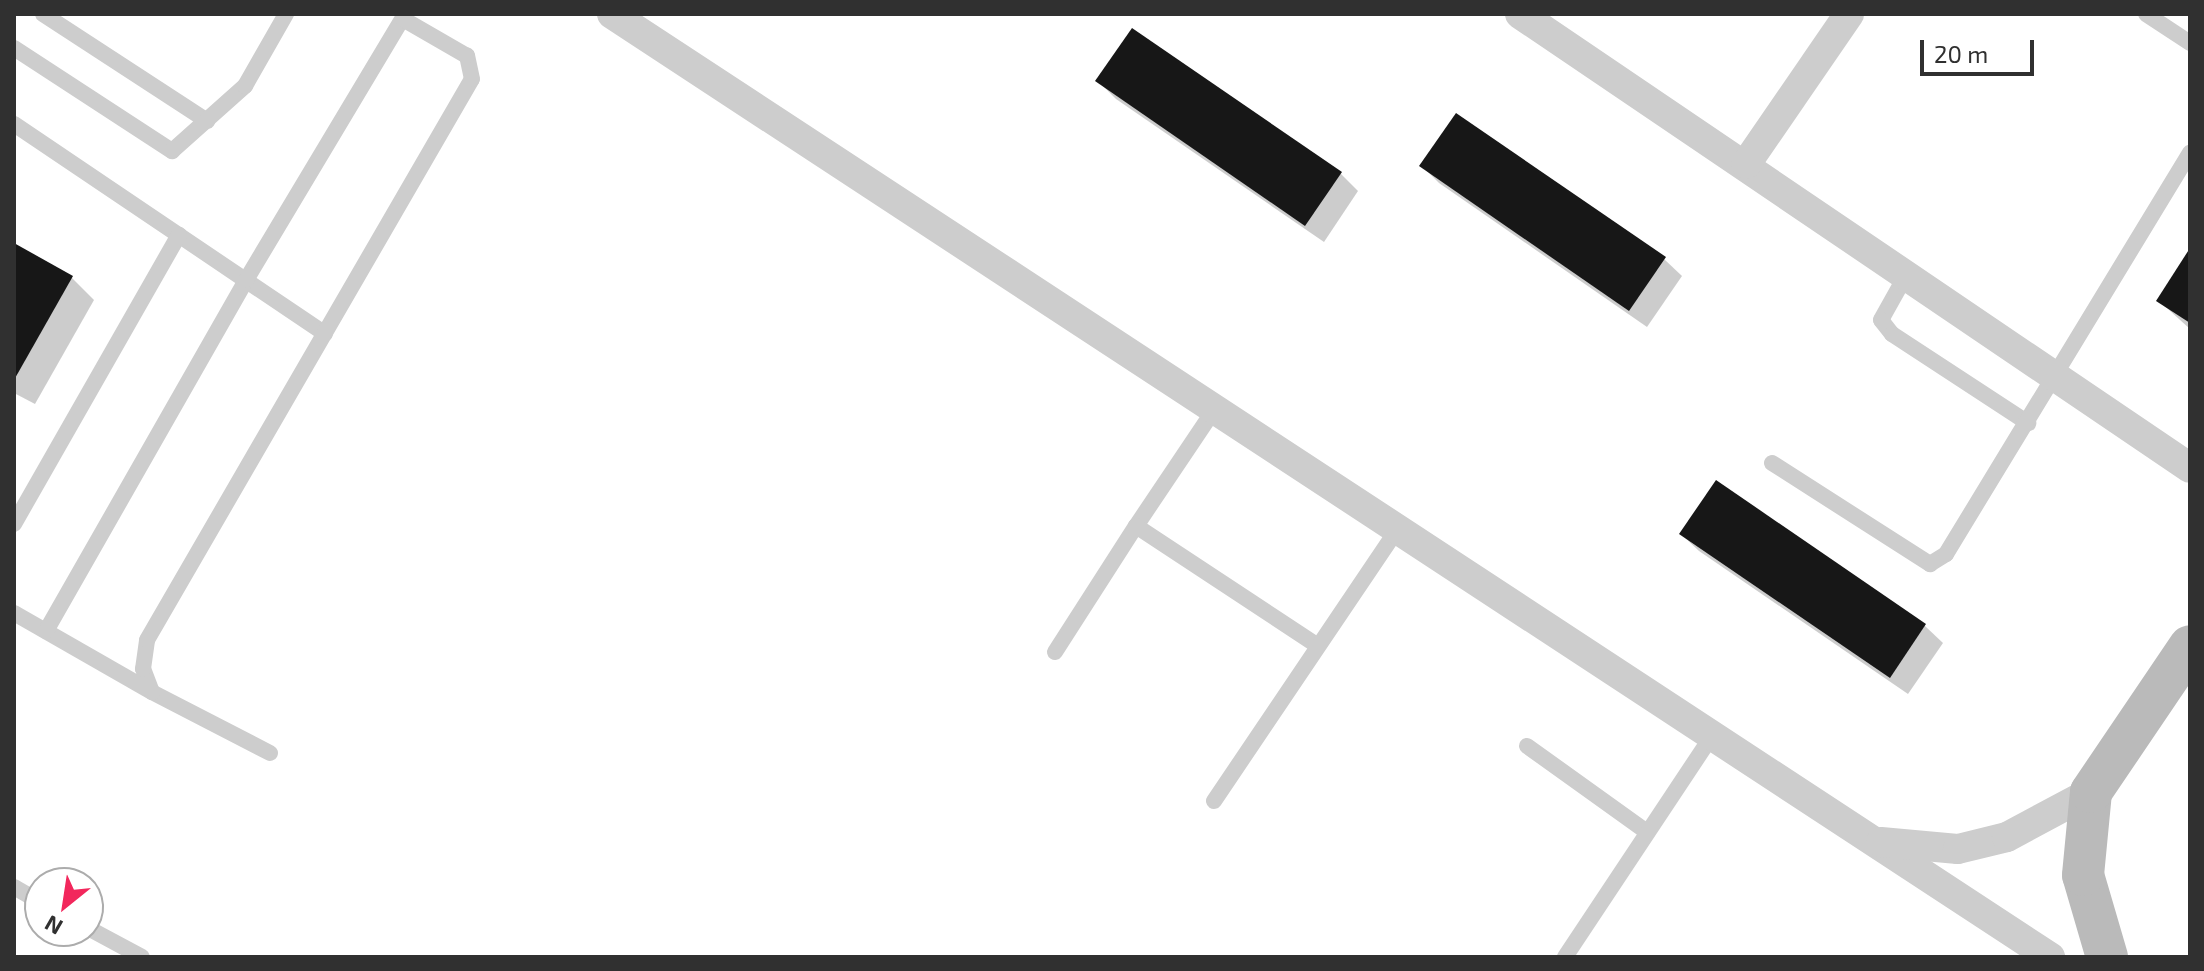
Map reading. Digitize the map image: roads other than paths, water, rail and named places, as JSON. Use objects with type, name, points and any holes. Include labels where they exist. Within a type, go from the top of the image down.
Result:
[{"type":"street","points":[[612,14],[2050,957]]},
{"type":"street","points":[[1520,14],[1746,164],[1905,277],[2190,468]]},
{"type":"street","points":[[1746,164],[1849,14]]},
{"type":"street","points":[[1871,840],[1958,849],[2007,837],[2091,792],[2190,646]]},
{"type":"street","points":[[2091,792],[2083,875],[2107,957]]},
{"type":"lane","points":[[43,14],[207,121]]},
{"type":"lane","points":[[2146,14],[2190,43]]},
{"type":"lane","points":[[14,48],[172,151],[245,86],[281,16]]},
{"type":"lane","points":[[46,631],[246,280],[404,17],[467,56],[472,79],[147,640],[143,669],[152,692]]},
{"type":"lane","points":[[14,124],[325,334]]},
{"type":"lane","points":[[1772,463],[1930,564],[1946,554],[2190,152]]},
{"type":"lane","points":[[14,524],[179,235]]},
{"type":"lane","points":[[1905,277],[1881,320],[1892,334],[2028,423]]},
{"type":"lane","points":[[1055,652],[1214,410]]},
{"type":"lane","points":[[1136,526],[1318,646]]},
{"type":"lane","points":[[1214,801],[1397,530]]},
{"type":"lane","points":[[14,613],[152,692],[270,753]]},
{"type":"lane","points":[[1565,957],[1711,737]]},
{"type":"lane","points":[[1527,746],[1647,832]]},
{"type":"lane","points":[[104,937],[142,957]]}]
